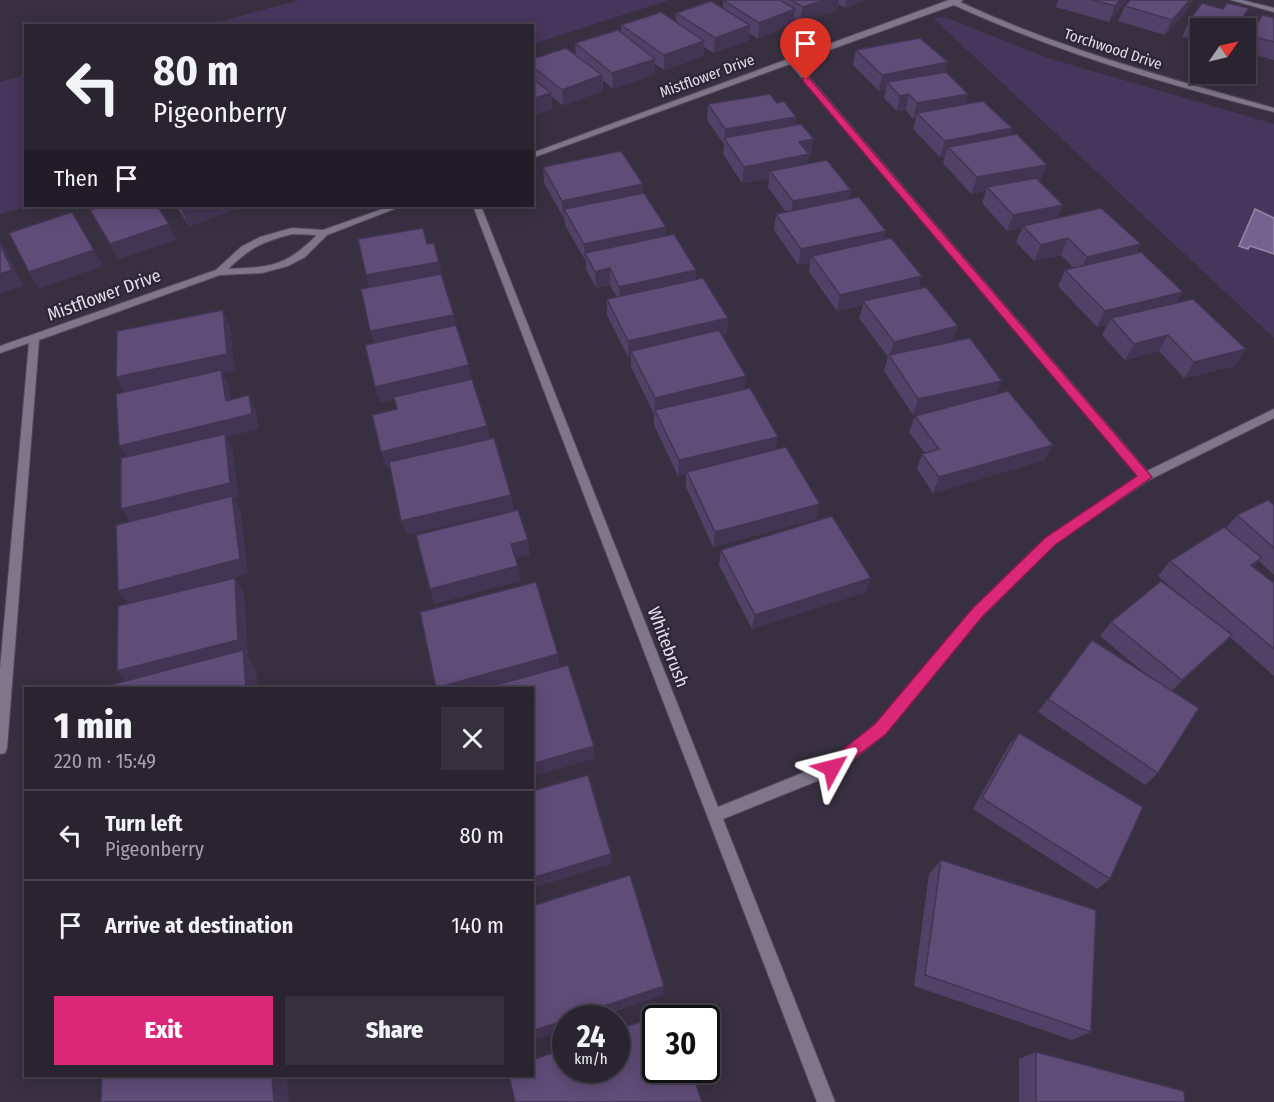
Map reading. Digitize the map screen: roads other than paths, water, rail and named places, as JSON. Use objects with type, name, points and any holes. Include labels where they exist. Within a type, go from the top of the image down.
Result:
[{"type":"street","points":[[1234,0],[1274,10]]},
{"type":"street","name":"Mistflower Drive","points":[[534,155],[954,1]]},
{"type":"street","name":"Torchwood Drive","points":[[954,1],[994,21],[1076,52],[1126,69],[1274,110]]},
{"type":"street","points":[[791,61],[1145,477]]},
{"type":"street","name":"Mistflower Drive","points":[[219,272],[244,249],[262,239],[292,231],[324,233],[395,207]]},
{"type":"street","name":"Whitebrush","points":[[477,207],[826,1102]]},
{"type":"street","name":"Mistflower Drive","points":[[0,350],[219,272],[262,270],[285,264],[302,255],[324,233]]},
{"type":"street","points":[[0,748],[34,338]]},
{"type":"street","points":[[715,815],[832,768],[881,729],[977,613],[1050,541],[1145,477],[1274,413]]}]
